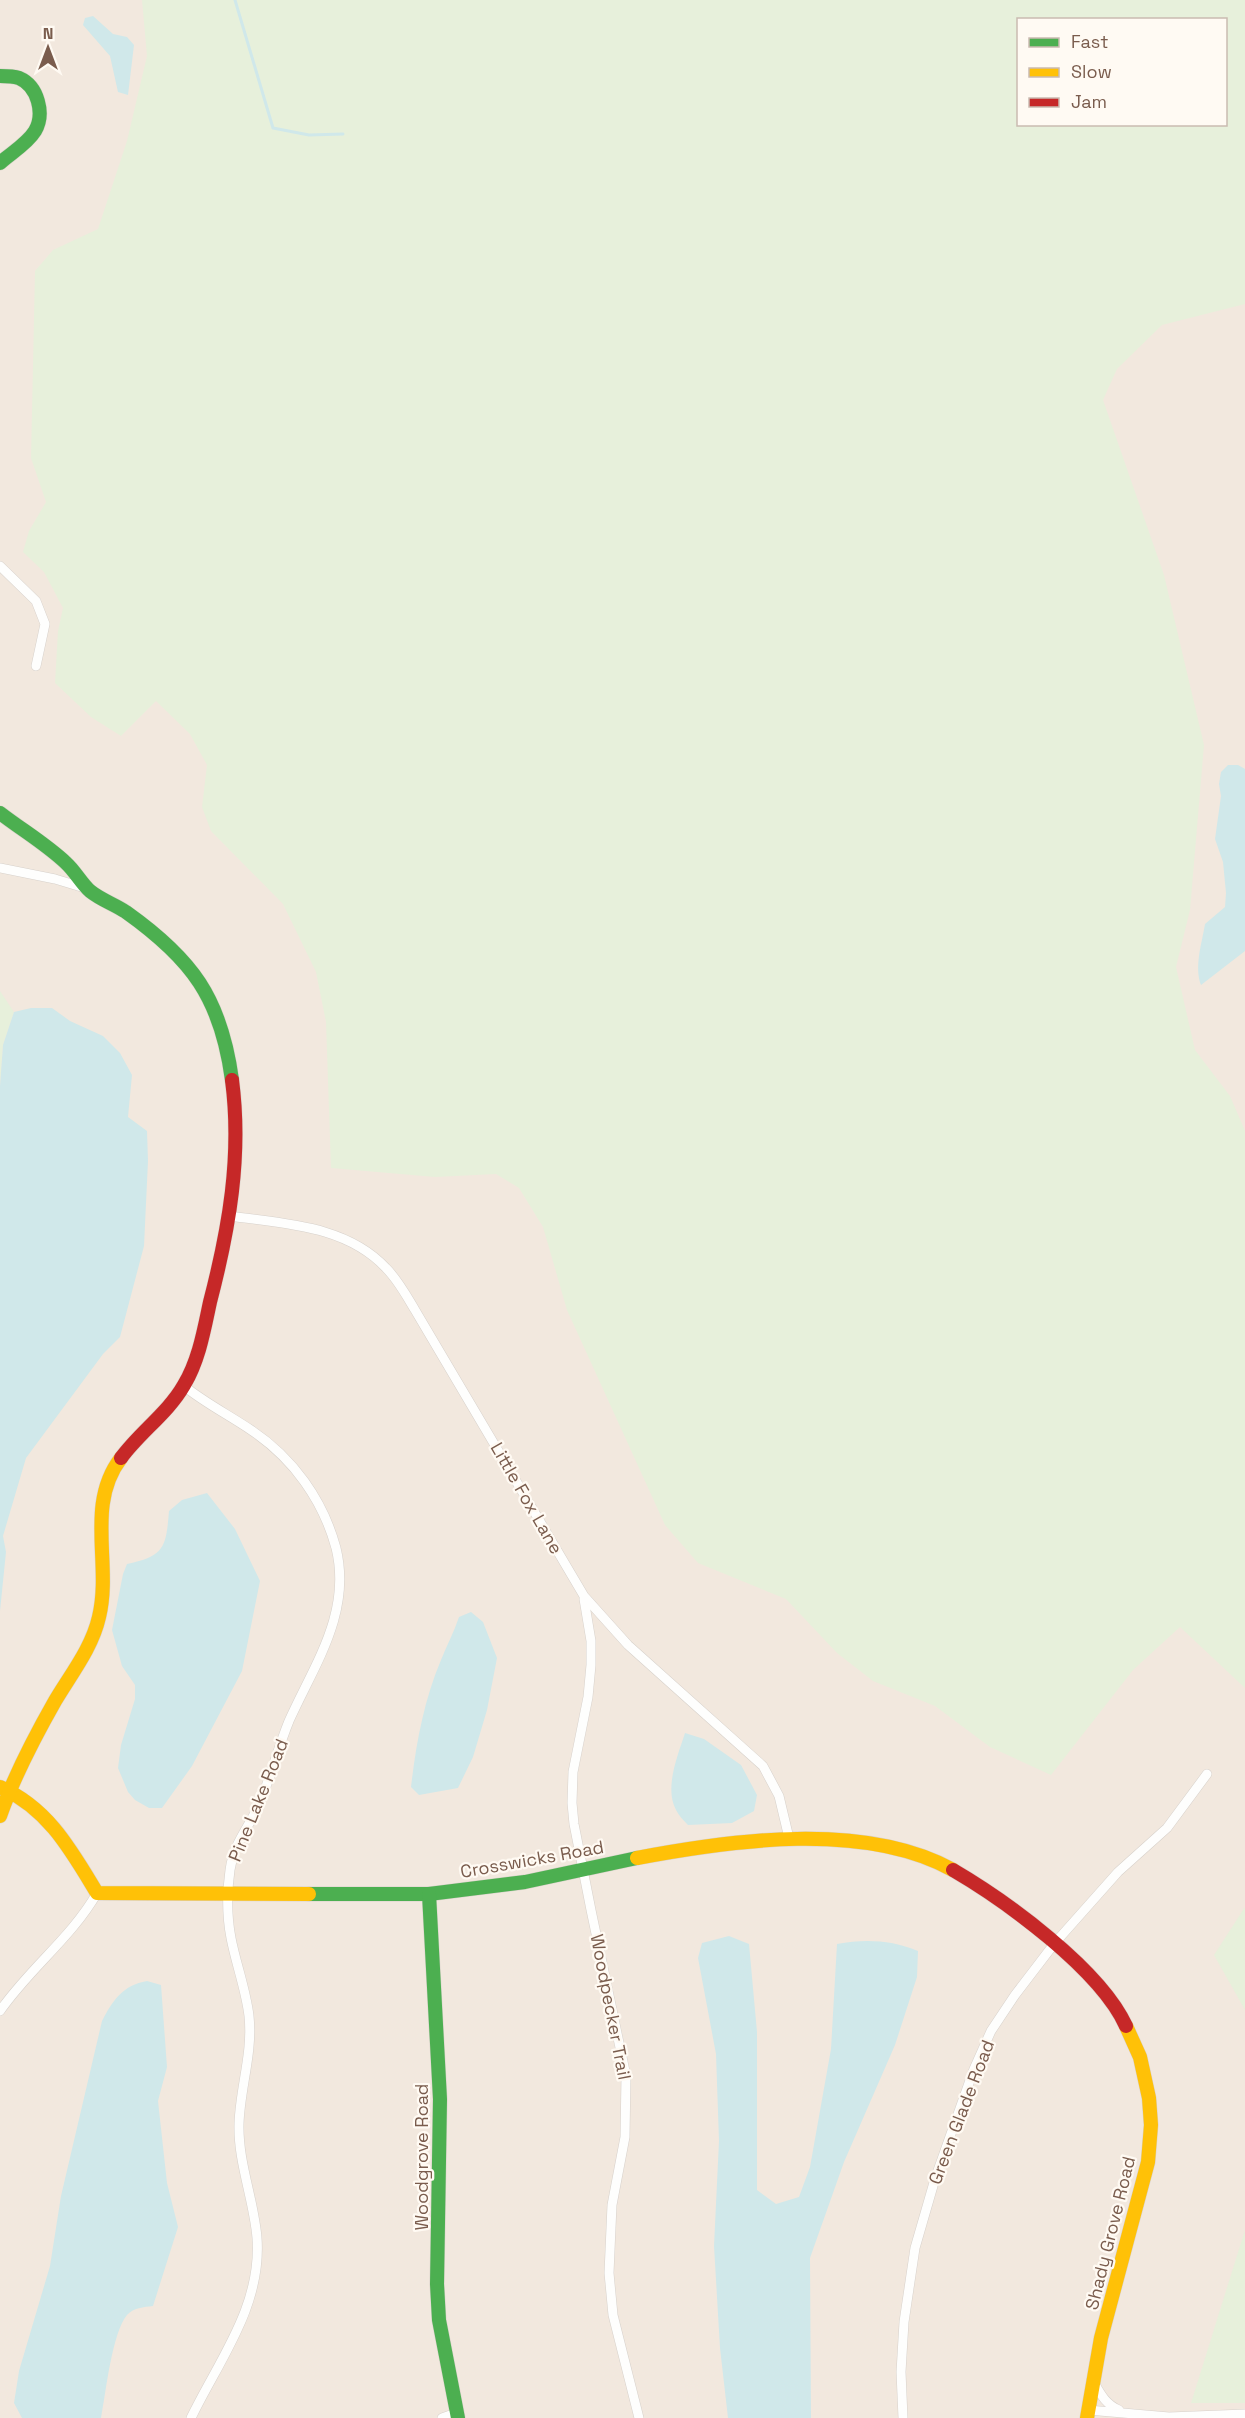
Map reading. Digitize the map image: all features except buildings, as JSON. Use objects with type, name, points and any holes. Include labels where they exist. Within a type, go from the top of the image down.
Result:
[{"type":"street","points":[[0,76],[18,78],[33,90],[39,104],[40,121],[34,132],[0,163]]},
{"type":"street","points":[[0,566],[36,601],[45,624],[36,666]]},
{"type":"street","points":[[0,813],[67,864],[89,889]]},
{"type":"street","points":[[0,868],[55,879],[89,889],[122,910],[180,956],[207,992],[223,1028],[233,1079],[234,1145],[230,1216],[208,1314],[194,1361],[184,1386],[123,1454],[109,1478],[101,1504],[99,1523],[104,1585],[100,1617],[86,1650],[4,1788],[0,1816]]},
{"type":"street","name":"Little Fox Lane","points":[[230,1216],[327,1232],[362,1248],[386,1268],[415,1310],[584,1596],[628,1645],[763,1767],[779,1796],[789,1838]]},
{"type":"street","name":"Pine Lake Road","points":[[184,1386],[268,1442],[296,1470],[323,1510],[336,1550],[340,1579],[338,1609],[331,1635],[290,1720],[260,1803],[235,1848],[230,1870],[231,1937],[249,2017],[248,2066],[239,2126],[241,2152],[257,2240],[256,2273],[247,2307],[234,2340],[191,2418]]},
{"type":"street","name":"Woodpecker Trail","points":[[584,1596],[591,1641],[591,1665],[588,1697],[573,1772],[572,1803],[583,1868],[626,2076],[625,2137],[612,2205],[609,2273],[613,2315],[639,2418]]},
{"type":"street","name":"Green Glade Road","points":[[903,2418],[901,2372],[904,2322],[915,2248],[927,2206],[975,2069],[992,2031],[1015,1995],[1054,1944],[1118,1872],[1167,1828],[1207,1774]]},
{"type":"street","points":[[0,2011],[17,1986],[75,1924],[98,1893],[75,1856],[39,1809],[4,1788]]},
{"type":"street","name":"Crosswicks Road","points":[[98,1893],[229,1896],[429,1894],[525,1882],[667,1852],[789,1838],[843,1839],[913,1854],[949,1868],[980,1886],[1018,1913],[1054,1944]]},
{"type":"street","name":"Woodgrove Road","points":[[429,1894],[440,2099],[437,2284],[439,2320],[457,2415]]},
{"type":"street","name":"Shady Grove Road","points":[[1054,1944],[1093,1978],[1120,2015],[1140,2057],[1149,2097],[1151,2125],[1148,2162],[1120,2261],[1087,2414]]},
{"type":"street","points":[[1093,2381],[1110,2406],[1126,2413]]},
{"type":"street","points":[[1114,2418],[1126,2413]]},
{"type":"street","points":[[1087,2414],[1126,2413],[1169,2417],[1245,2414]]},
{"type":"street","points":[[442,2418],[457,2415]]},
{"type":"shaded area","points":[[0,0],[1245,0],[1245,2418],[0,2418]]},
{"type":"green space","points":[[142,0],[1245,0],[1245,304],[1162,325],[1117,369],[1103,400],[1164,575],[1204,745],[1190,910],[1176,967],[1195,1050],[1230,1096],[1245,1131],[1245,1688],[1180,1627],[1133,1670],[1051,1775],[990,1747],[935,1706],[873,1681],[837,1653],[786,1599],[698,1563],[665,1525],[567,1310],[543,1227],[519,1188],[496,1174],[435,1177],[331,1168],[326,1022],[316,972],[283,904],[211,831],[202,807],[207,765],[190,734],[156,701],[121,736],[91,717],[55,683],[58,631],[63,608],[44,572],[23,552],[29,531],[46,502],[31,458],[35,271],[53,250],[98,229],[127,141],[147,56]]},
{"type":"green space","points":[[0,991],[14,1012],[3,1045],[0,1086]]},
{"type":"green space","points":[[1245,1907],[1245,2010],[1214,1955]]},
{"type":"green space","points":[[1245,2230],[1245,2403],[1191,2403]]},
{"type":"water","points":[[93,16],[113,34],[127,37],[134,45],[128,95],[118,92],[110,56],[83,25],[85,18]]},
{"type":"water","points":[[1228,765],[1238,765],[1245,769],[1245,951],[1201,985],[1198,962],[1205,924],[1225,907],[1223,862],[1215,839],[1221,796],[1219,784],[1221,772]]},
{"type":"water","points":[[31,1008],[52,1008],[70,1021],[103,1036],[120,1053],[132,1075],[128,1117],[147,1131],[144,1246],[120,1337],[103,1354],[26,1458],[3,1536],[6,1552],[0,1611],[0,1086],[3,1045],[14,1012]]},
{"type":"water","points":[[207,1493],[235,1529],[260,1581],[242,1671],[192,1766],[162,1808],[149,1808],[135,1800],[128,1792],[118,1768],[121,1745],[135,1699],[135,1685],[122,1666],[112,1630],[127,1564],[149,1557],[161,1548],[167,1533],[169,1511],[182,1500]]},
{"type":"water","points":[[471,1612],[483,1622],[497,1658],[487,1710],[473,1757],[458,1788],[419,1795],[411,1787],[425,1706],[459,1617]]},
{"type":"water","points":[[685,1733],[704,1739],[741,1765],[757,1795],[754,1811],[732,1823],[688,1825],[683,1820],[676,1810],[671,1792],[673,1772]]},
{"type":"water","points":[[729,1936],[749,1944],[757,2032],[757,2190],[776,2204],[799,2197],[810,2167],[831,2049],[837,1944],[858,1941],[878,1942],[918,1951],[917,1977],[895,2045],[844,2162],[810,2258],[811,2418],[728,2418],[720,2348],[714,2246],[719,2141],[716,2054],[698,1958],[702,1943]]},
{"type":"water","points":[[147,1981],[161,1985],[167,2067],[158,2101],[167,2183],[178,2227],[153,2306],[139,2308],[127,2315],[117,2335],[101,2418],[22,2418],[14,2403],[19,2371],[50,2266],[61,2196],[102,2021],[110,2006],[125,1990]]},
{"type":"waterway","points":[[235,0],[273,128],[309,135],[343,134]]},
{"type":"traffic: fast","points":[[0,76],[12,76],[26,82],[35,94],[39,109],[38,124],[32,136],[0,163]]},
{"type":"traffic: fast","points":[[0,813],[58,856],[90,891],[126,912],[149,929],[186,964],[211,1003],[227,1051],[232,1080]]},
{"type":"traffic: fast","points":[[309,1894],[429,1894],[525,1882],[637,1858]]},
{"type":"traffic: fast","points":[[429,1894],[440,2099],[437,2284],[439,2320],[458,2418]]},
{"type":"traffic: slow","points":[[0,1816],[32,1743],[86,1650],[96,1628],[102,1597],[101,1535],[104,1495],[110,1476],[121,1458]]},
{"type":"traffic: slow","points":[[0,1787],[32,1806],[45,1818],[68,1846],[97,1893],[309,1894]]},
{"type":"traffic: slow","points":[[637,1858],[714,1845],[755,1841],[839,1840],[879,1845],[918,1855],[953,1870]]},
{"type":"traffic: slow","points":[[1087,2418],[1101,2338],[1148,2162],[1151,2125],[1149,2098],[1140,2057],[1126,2026]]},
{"type":"traffic: jam","points":[[121,1458],[177,1395],[194,1365],[200,1345],[223,1247],[232,1192],[235,1136],[232,1080]]},
{"type":"traffic: jam","points":[[953,1870],[999,1899],[1050,1938],[1095,1982],[1113,2004],[1126,2026]]}]
